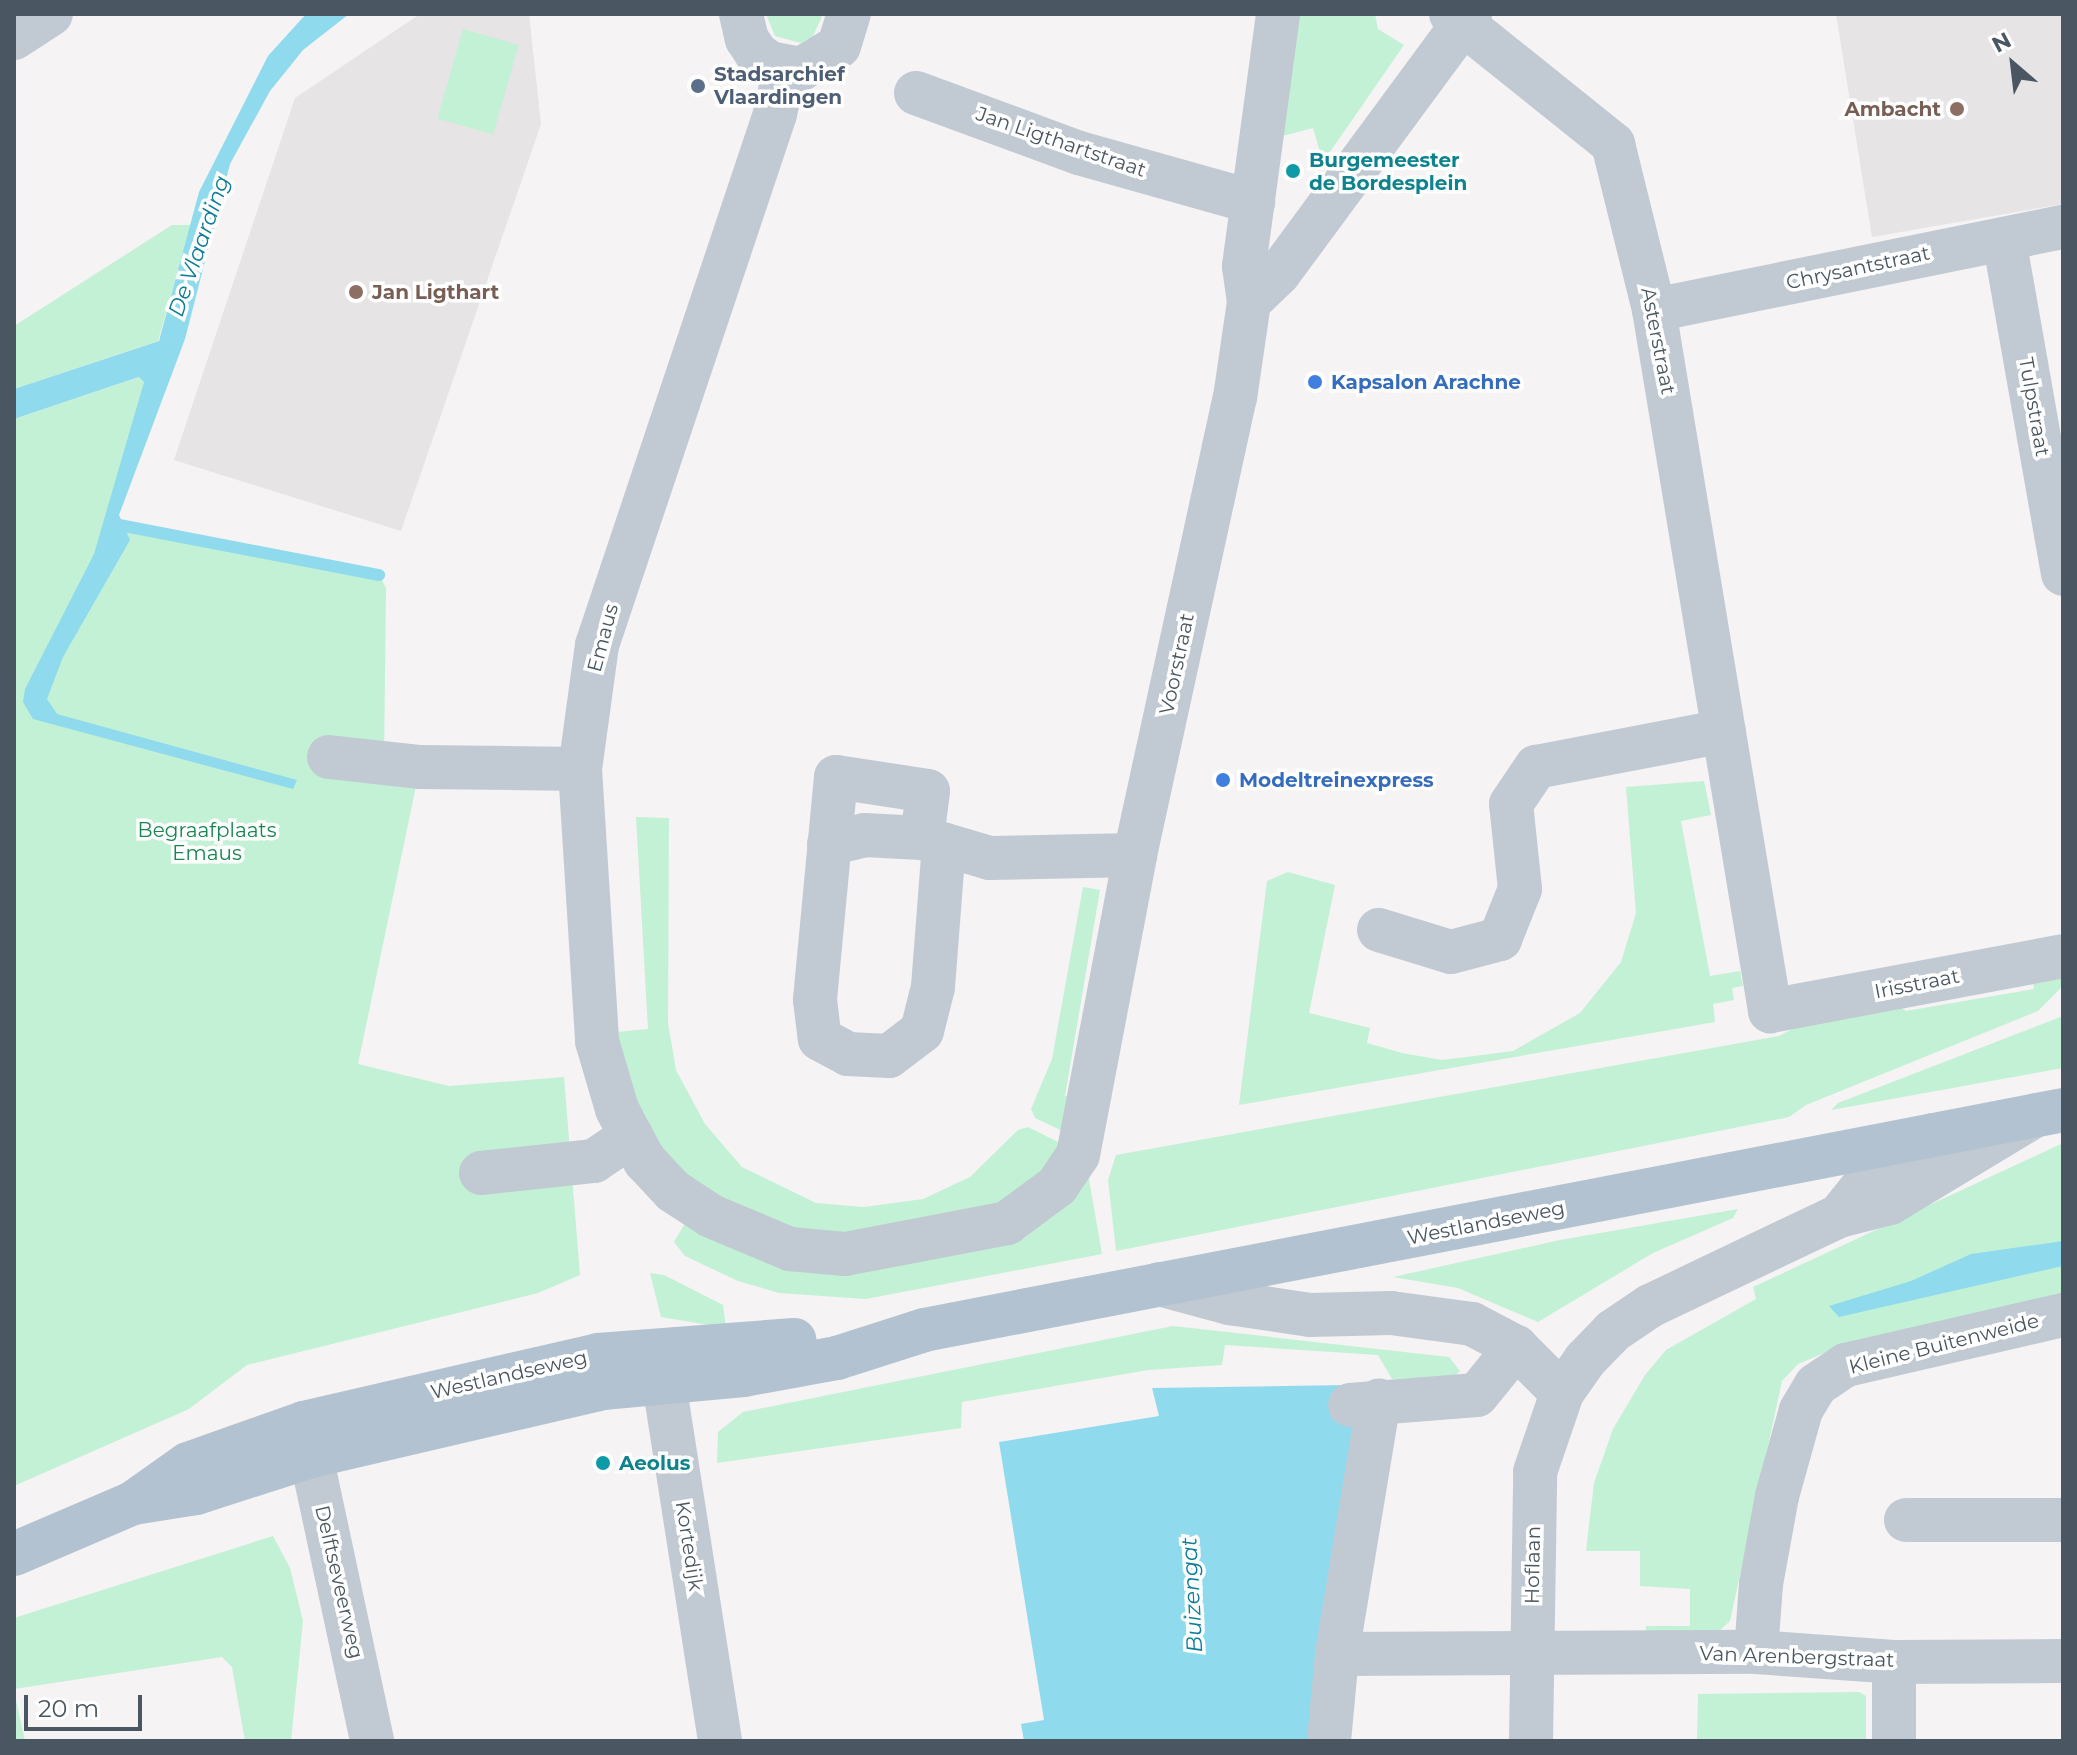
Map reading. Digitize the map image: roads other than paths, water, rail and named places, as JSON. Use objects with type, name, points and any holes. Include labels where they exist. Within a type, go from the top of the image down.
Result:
[{"type":"main road","name":"Westlandseweg","points":[[14,1554],[133,1503],[196,1493],[308,1440],[598,1355],[662,1368],[908,1334],[2049,1112]]},
{"type":"street","points":[[14,38],[51,14]]},
{"type":"street","points":[[741,14],[747,39],[756,53],[785,68],[801,69],[828,57],[847,30],[849,14]]},
{"type":"street","points":[[1278,14],[1252,210],[1304,239]]},
{"type":"street","points":[[1249,302],[1304,239],[1461,17]]},
{"type":"street","name":"Asterstraat","points":[[1461,17],[1613,144],[1654,310],[1770,1011]]},
{"type":"street","name":"Emaus","points":[[785,68],[775,114],[597,645],[580,769],[597,1041],[617,1109],[645,1161],[690,1204],[790,1249],[845,1254],[959,1236],[1007,1223],[1045,1197],[1068,1174],[1084,1124]]},
{"type":"street","name":"Jan Ligthartstraat","points":[[916,93],[1079,153],[1252,210]]},
{"type":"street","name":"Voorstraat","points":[[1084,1124],[1135,855],[1235,398],[1249,302],[1244,266],[1252,210]]},
{"type":"street","name":"Chrysantstraat","points":[[1654,310],[2063,227]]},
{"type":"street","name":"Tulpstraat","points":[[2004,239],[2063,574]]},
{"type":"street","points":[[1379,930],[1451,952],[1500,939],[1520,889],[1511,804],[1536,767],[1724,731]]},
{"type":"street","points":[[329,757],[420,767],[580,769]]},
{"type":"street","points":[[836,777],[928,791],[933,841],[933,987],[922,1031],[889,1056],[848,1054],[820,1039],[815,1000],[836,777]]},
{"type":"street","points":[[829,844],[864,835],[933,841],[990,858],[1135,855]]},
{"type":"street","name":"Irisstraat","points":[[1770,1011],[2063,956]]},
{"type":"street","name":"Hoflaan","points":[[1531,1741],[1535,1472],[1562,1393],[1613,1331],[1650,1306],[1839,1216],[1890,1203],[2049,1112]]},
{"type":"street","name":"Hoflaan","points":[[1839,1216],[1872,1175],[1933,1135]]},
{"type":"street","points":[[481,1173],[594,1161],[631,1136]]},
{"type":"street","points":[[1317,1255],[1326,1286],[1391,1313]]},
{"type":"street","points":[[1159,1284],[1229,1303],[1310,1315],[1391,1313],[1472,1324],[1516,1347],[1562,1393]]},
{"type":"street","name":"Kleine Buitenweide","points":[[1756,1652],[1761,1584],[1777,1496],[1801,1410],[1816,1385],[1846,1365],[2063,1315]]},
{"type":"street","points":[[1329,1741],[1364,1402],[1477,1395],[1516,1347]]},
{"type":"street","name":"Kortedijk","points":[[662,1368],[720,1741]]},
{"type":"street","name":"Delftseveerweg","points":[[308,1440],[372,1741]]},
{"type":"street","points":[[1906,1520],[2063,1520]]},
{"type":"street","name":"Van Arenbergstraat","points":[[1532,1656],[1756,1652],[1894,1662],[2063,1661]]},
{"type":"street","points":[[1337,1654],[1532,1656]]},
{"type":"street","points":[[1894,1662],[1894,1741]]},
{"type":"water","name":"De Vlaarding","points":[[306,14],[349,14],[303,50],[270,91],[230,164],[185,339],[119,515],[130,540],[63,657],[47,699],[57,714],[297,780],[293,789],[33,719],[23,702],[25,689],[94,554],[144,382],[139,377],[14,419],[14,389],[159,341],[199,192],[268,56]]},
{"type":"water","points":[[2063,1241],[2063,1266],[1839,1317],[1829,1306],[1911,1281],[1971,1254]]},
{"type":"water","name":"Buizengat","points":[[1346,1385],[1353,1432],[1318,1741],[1024,1741],[1021,1724],[1044,1720],[999,1442],[1159,1416],[1152,1388]]},
{"type":"waterway","points":[[114,524],[379,575]]},
{"type":"place","name":"Stadsarchief Vlaardingen","points":[[698,86]]},
{"type":"place","name":"Ambacht","points":[[1957,109]]},
{"type":"place","name":"Burgemeester de Bordesplein","points":[[1293,171]]},
{"type":"place","name":"Jan Ligthart","points":[[356,292]]},
{"type":"place","name":"Kapsalon Arachne","points":[[1315,382]]},
{"type":"place","name":"Modeltreinexpress","points":[[1223,780]]},
{"type":"place","name":"Aeolus","points":[[603,1463]]},
{"type":"park label","name":"Begraafplaats Emaus","points":[[207,842]]}]
